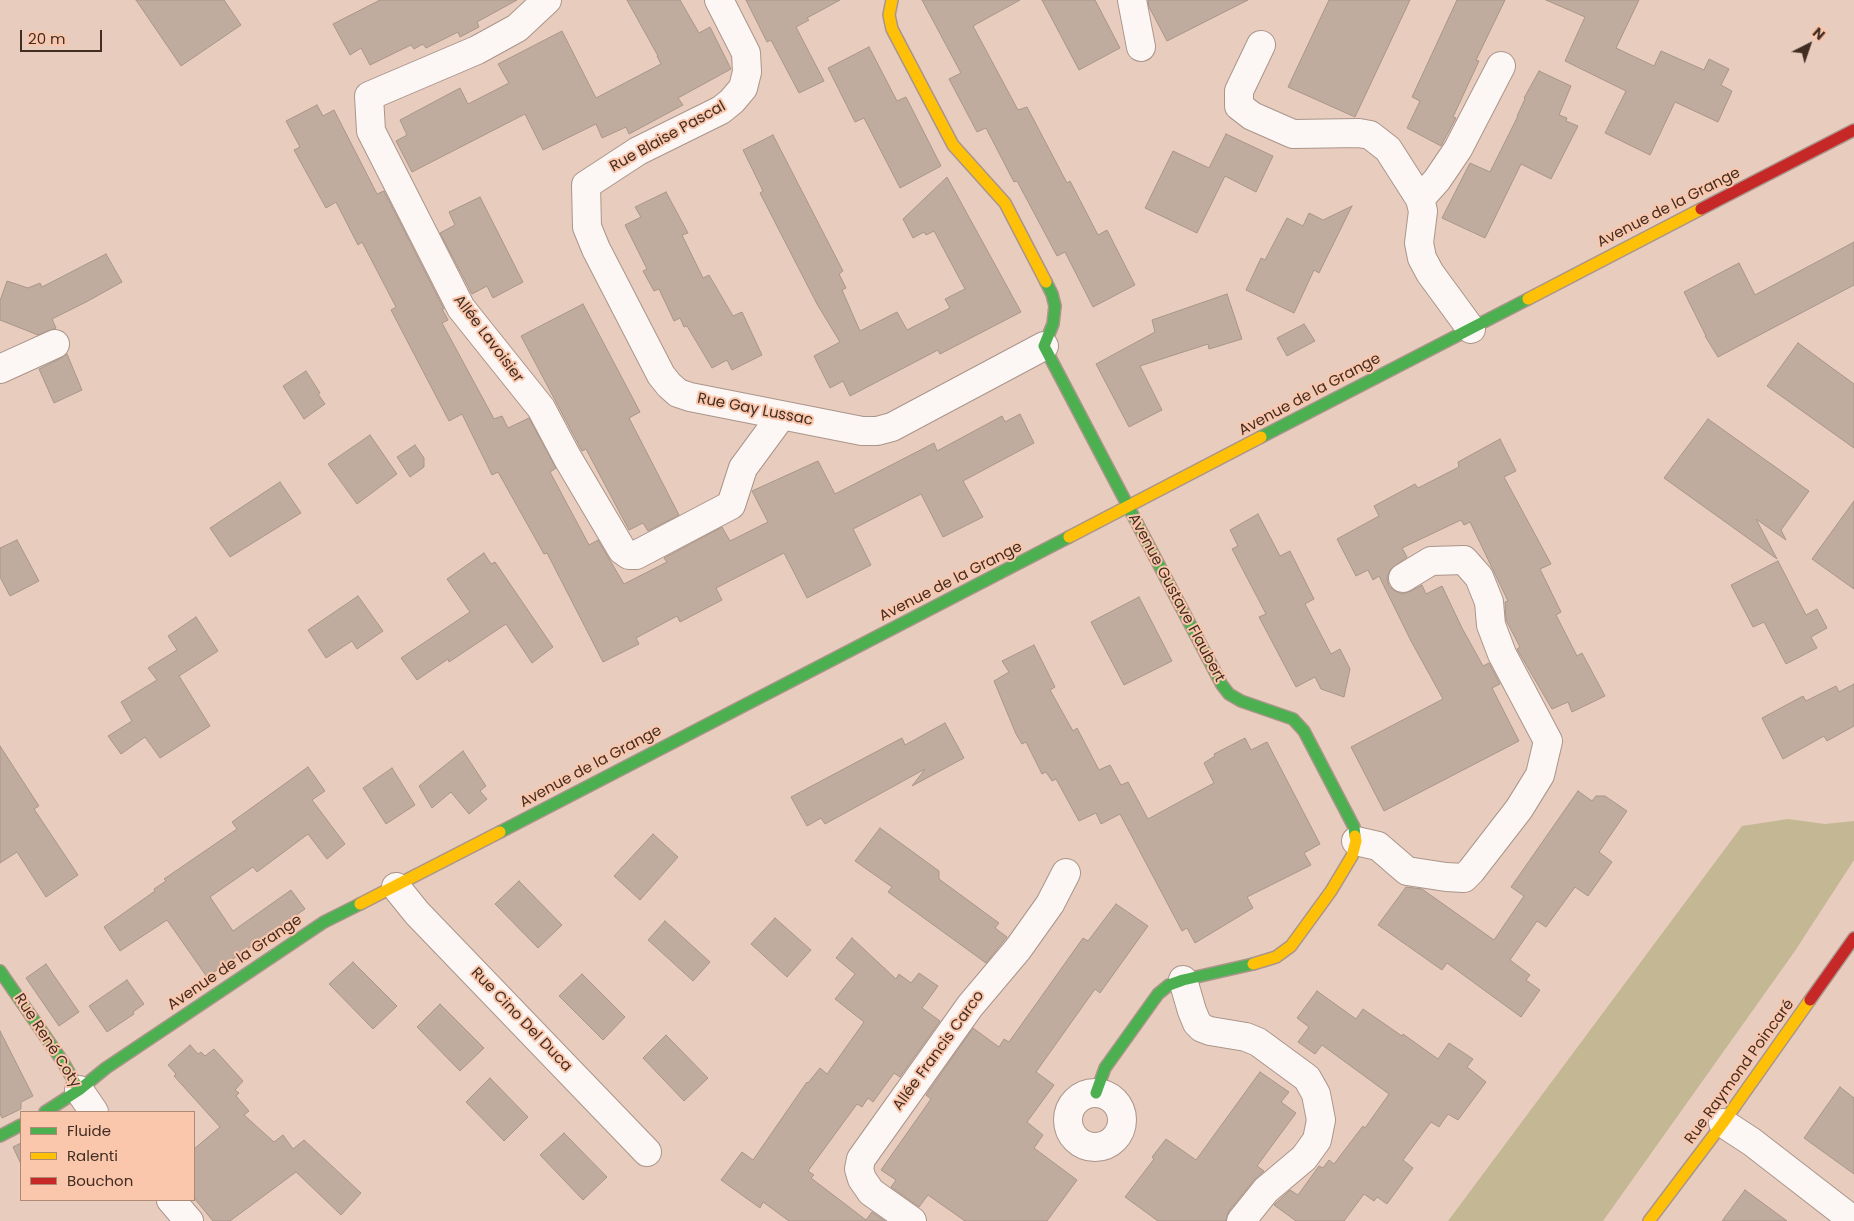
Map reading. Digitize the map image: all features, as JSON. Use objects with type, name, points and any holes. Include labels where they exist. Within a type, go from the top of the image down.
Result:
[{"type":"street","name":"Allée Lavoisier","points":[[547,0],[518,28],[477,50],[369,96],[371,131],[461,308],[540,408],[622,550],[630,555],[636,555],[731,505],[743,468],[782,415]]},
{"type":"street","name":"Rue Blaise Pascal","points":[[586,185],[638,151],[721,110],[743,88],[747,72],[746,53],[719,0]]},
{"type":"street","points":[[892,0],[889,15],[892,29],[953,145],[1005,204],[1052,294],[1055,306],[1053,324],[1044,346]]},
{"type":"street","points":[[1132,0],[1141,48]]},
{"type":"street","points":[[1261,45],[1238,91],[1239,106],[1252,116],[1292,134],[1359,133],[1370,135],[1388,149],[1420,200],[1423,211],[1419,243],[1422,258],[1430,273],[1471,328]]},
{"type":"street","points":[[1420,200],[1437,180],[1458,149],[1501,66]]},
{"type":"street","name":"Avenue de la Grange","points":[[47,1111],[79,1090],[106,1068],[324,922],[396,887],[602,778],[1854,130]]},
{"type":"street","name":"Rue Gay Lussac","points":[[586,185],[587,228],[596,249],[661,375],[678,393],[862,431],[878,431],[892,427],[1044,346]]},
{"type":"street","points":[[0,369],[55,344]]},
{"type":"street","name":"Avenue Gustave Flaubert","points":[[1044,346],[1222,685],[1229,694],[1241,701],[1294,719],[1304,731],[1354,827],[1356,841]]},
{"type":"street","points":[[1096,1093],[1105,1068],[1158,994],[1169,985],[1182,980],[1264,962],[1276,957],[1292,946],[1331,891],[1352,856],[1356,841],[1378,846],[1407,870],[1446,877],[1464,878],[1471,872],[1519,809],[1540,775],[1548,741],[1502,654],[1491,625],[1489,602],[1479,577],[1464,560],[1431,561],[1403,578]]},
{"type":"street","name":"Allée Francis Carco","points":[[912,1221],[871,1192],[862,1179],[859,1169],[861,1158],[970,1006],[1018,949],[1050,904],[1066,873]]},
{"type":"street","name":"Rue Cino Del Duca","points":[[396,887],[417,913],[648,1152]]},
{"type":"street","name":"Rue Raymond Poincaré","points":[[1649,1221],[1723,1123],[1854,938]]},
{"type":"street","name":"Rue René Coty","points":[[0,971],[63,1062],[93,1111]]},
{"type":"street","points":[[1182,980],[1192,1011],[1197,1023],[1202,1028],[1246,1037],[1258,1042],[1307,1078],[1316,1094],[1321,1120],[1317,1140],[1304,1158],[1266,1190],[1241,1221]]},
{"type":"street","points":[[1723,1123],[1752,1142],[1854,1221]]},
{"type":"street","points":[[0,1136],[20,1126]]},
{"type":"street","points":[[172,1201],[189,1221]]},
{"type":"shaded area","points":[[1788,819],[1825,824],[1854,821],[1854,860],[1795,951],[1603,1221],[1448,1221],[1742,826]]},
{"type":"building","points":[[136,0],[224,0],[241,25],[181,66]]},
{"type":"building","points":[[380,0],[517,0],[477,22],[479,27],[460,37],[458,32],[426,48],[423,44],[414,49],[411,45],[370,65],[361,48],[350,55],[333,24]]},
{"type":"building","points":[[627,0],[680,0],[699,33],[710,27],[731,69],[678,98],[683,105],[629,134],[626,127],[602,138],[596,124],[543,150],[525,114],[412,172],[396,141],[407,135],[400,120],[460,88],[468,104],[509,83],[498,64],[562,31],[596,98],[661,64]]},
{"type":"building","points":[[746,0],[840,0],[807,18],[809,20],[796,27],[824,81],[799,93],[771,40],[767,42]]},
{"type":"building","points":[[922,0],[1020,0],[973,26],[1018,110],[1027,107],[1067,183],[1070,181],[1098,235],[1107,230],[1135,285],[1093,307],[1065,252],[1057,256],[1017,181],[1014,182],[986,128],[977,132],[949,79],[961,73]]},
{"type":"building","points":[[1042,0],[1095,0],[1120,48],[1079,70]]},
{"type":"building","points":[[1148,0],[1248,0],[1167,41],[1149,7]]},
{"type":"building","points":[[1329,0],[1410,0],[1355,117],[1288,87]]},
{"type":"building","points":[[1457,0],[1505,0],[1476,60],[1479,61],[1453,117],[1456,118],[1441,146],[1407,128],[1420,101],[1412,97]]},
{"type":"building","points":[[1546,0],[1639,0],[1616,48],[1654,66],[1661,51],[1704,70],[1709,59],[1729,69],[1721,85],[1732,91],[1718,122],[1675,102],[1650,155],[1605,133],[1626,91],[1565,61],[1585,17]]},
{"type":"building","points":[[869,47],[897,101],[906,97],[941,166],[900,188],[864,118],[855,122],[828,68]]},
{"type":"building","points":[[1539,71],[1571,86],[1559,115],[1567,118],[1566,121],[1578,126],[1551,179],[1521,164],[1485,238],[1442,218],[1470,163],[1490,172],[1518,116],[1524,98]]},
{"type":"building","points":[[317,105],[323,116],[334,110],[377,194],[384,191],[444,309],[442,309],[448,320],[442,323],[494,419],[502,416],[508,428],[529,418],[556,468],[550,472],[589,545],[598,540],[624,584],[667,562],[664,558],[722,527],[730,541],[768,522],[752,491],[818,461],[835,494],[934,443],[937,451],[1002,416],[1005,422],[1020,414],[1034,443],[963,481],[983,517],[943,537],[921,494],[853,529],[871,565],[807,598],[784,553],[716,588],[722,600],[680,622],[677,616],[636,638],[639,644],[603,662],[547,553],[544,554],[498,472],[492,475],[462,414],[449,421],[391,310],[396,307],[362,242],[358,245],[336,202],[326,208],[294,150],[300,147],[286,121]]},
{"type":"building","points":[[1226,134],[1273,156],[1256,192],[1225,176],[1197,233],[1145,208],[1173,151],[1209,168]]},
{"type":"building","points":[[773,135],[843,271],[839,274],[846,288],[842,290],[860,331],[897,312],[907,330],[950,308],[945,299],[965,289],[934,231],[926,235],[924,232],[913,238],[903,219],[947,177],[1021,312],[940,354],[938,350],[850,396],[843,381],[830,388],[814,356],[840,342],[817,304],[760,193],[763,191],[743,150]]},
{"type":"building","points":[[666,192],[688,233],[682,235],[703,278],[709,275],[733,316],[742,312],[762,355],[732,370],[727,360],[712,368],[687,326],[684,327],[680,318],[674,321],[659,289],[654,291],[643,271],[647,269],[625,225],[641,217],[635,207]]},
{"type":"building","points":[[480,197],[523,282],[493,298],[487,286],[472,294],[440,233],[455,225],[449,212]]},
{"type":"building","points":[[1352,206],[1319,273],[1314,270],[1294,313],[1246,290],[1261,258],[1265,260],[1287,218],[1303,226],[1309,213],[1323,220]]},
{"type":"building","points":[[1854,242],[1854,285],[1718,357],[1705,336],[1684,292],[1739,263],[1755,295]]},
{"type":"building","points":[[106,254],[122,282],[52,319],[56,328],[38,335],[0,320],[0,301],[7,281],[28,288],[40,283],[42,287]]},
{"type":"building","points":[[1227,294],[1242,339],[1209,349],[1208,344],[1140,366],[1162,410],[1129,427],[1096,364],[1155,332],[1152,320]]},
{"type":"building","points":[[583,304],[640,412],[629,418],[679,515],[648,531],[643,523],[629,530],[586,449],[582,451],[521,336]]},
{"type":"building","points":[[1304,324],[1315,341],[1287,356],[1277,338]]},
{"type":"building","points":[[1798,343],[1854,384],[1854,448],[1767,386]]},
{"type":"building","points":[[67,354],[82,390],[54,403],[39,369]]},
{"type":"building","points":[[306,371],[325,404],[304,419],[283,386]]},
{"type":"building","points":[[1708,419],[1809,491],[1781,530],[1786,540],[1756,519],[1777,559],[1664,478]]},
{"type":"building","points":[[370,435],[397,474],[357,504],[328,464]]},
{"type":"building","points":[[1500,439],[1516,471],[1504,477],[1551,564],[1540,569],[1561,612],[1556,615],[1577,656],[1582,653],[1605,696],[1572,712],[1568,702],[1552,709],[1517,649],[1520,647],[1506,620],[1505,602],[1508,601],[1470,522],[1464,525],[1461,520],[1402,548],[1407,557],[1390,570],[1387,578],[1389,586],[1403,594],[1422,585],[1426,594],[1442,586],[1483,666],[1489,663],[1500,684],[1492,688],[1519,741],[1384,811],[1351,747],[1443,699],[1411,641],[1379,576],[1373,580],[1368,570],[1356,576],[1337,539],[1379,516],[1374,506],[1415,484],[1418,488],[1459,467],[1458,462]]},
{"type":"building","points":[[415,445],[424,458],[424,467],[410,477],[397,457]]},
{"type":"building","points":[[280,482],[301,513],[230,557],[210,528]]},
{"type":"building","points":[[1854,501],[1854,589],[1812,559]]},
{"type":"building","points":[[1258,514],[1280,556],[1290,551],[1314,599],[1305,604],[1331,654],[1340,649],[1350,669],[1344,697],[1321,689],[1315,677],[1296,687],[1259,617],[1266,614],[1232,549],[1238,546],[1230,530]]},
{"type":"building","points":[[17,540],[39,581],[10,596],[0,577],[0,548]]},
{"type":"building","points":[[484,553],[491,564],[495,562],[553,647],[532,663],[506,624],[449,662],[448,659],[417,680],[401,658],[470,612],[447,579]]},
{"type":"building","points":[[1778,561],[1806,615],[1817,609],[1827,628],[1811,637],[1817,648],[1786,664],[1764,622],[1753,627],[1731,585]]},
{"type":"building","points":[[358,596],[383,631],[357,649],[352,641],[326,658],[308,630]]},
{"type":"building","points":[[1139,597],[1172,661],[1124,685],[1091,622]]},
{"type":"building","points":[[196,617],[218,651],[179,676],[210,726],[160,758],[145,737],[121,754],[108,736],[132,721],[121,702],[157,680],[148,668],[177,650],[168,636]]},
{"type":"building","points":[[1034,645],[1055,687],[1050,690],[1073,731],[1077,728],[1099,770],[1110,765],[1121,785],[1128,782],[1148,819],[1214,783],[1204,763],[1215,756],[1214,754],[1245,738],[1251,750],[1267,742],[1320,844],[1304,853],[1311,865],[1247,897],[1253,908],[1195,943],[1187,928],[1182,931],[1120,814],[1101,824],[1096,813],[1079,821],[1056,779],[1052,781],[1046,772],[1042,774],[1026,742],[1022,744],[1016,734],[994,681],[1009,672],[1002,661]]},
{"type":"building","points":[[1854,684],[1854,726],[1827,741],[1824,736],[1783,759],[1762,718],[1803,696],[1806,701],[1836,686],[1839,692]]},
{"type":"building","points":[[945,723],[964,758],[912,786],[925,769],[825,824],[821,818],[807,826],[791,797],[902,738],[905,745]]},
{"type":"building","points":[[0,746],[39,806],[34,809],[78,875],[46,897],[17,852],[0,863]]},
{"type":"building","points":[[463,751],[486,786],[480,791],[487,799],[469,814],[451,792],[432,808],[419,786]]},
{"type":"building","points":[[308,767],[325,791],[312,800],[345,844],[327,859],[308,834],[257,872],[253,867],[210,897],[233,931],[291,890],[305,909],[207,977],[167,920],[120,951],[104,927],[155,891],[154,889],[166,881],[164,879],[237,829],[232,822]]},
{"type":"building","points":[[392,768],[415,805],[386,824],[363,788]]},
{"type":"building","points":[[1578,791],[1592,801],[1596,796],[1605,796],[1627,811],[1599,852],[1612,862],[1588,896],[1575,887],[1546,927],[1537,921],[1510,960],[1530,975],[1526,980],[1540,990],[1521,1017],[1447,963],[1442,970],[1378,925],[1406,887],[1422,889],[1494,940],[1524,896],[1511,887]]},
{"type":"building","points":[[880,828],[939,871],[939,879],[999,923],[995,928],[1007,937],[986,963],[888,892],[892,887],[855,861]]},
{"type":"building","points":[[653,834],[678,857],[640,900],[614,876]]},
{"type":"building","points":[[519,881],[562,925],[538,948],[495,904]]},
{"type":"building","points":[[1116,904],[1148,926],[1100,993],[1095,989],[1036,1072],[1054,1085],[1027,1122],[1043,1135],[1034,1148],[1077,1180],[1047,1221],[965,1221],[928,1195],[919,1207],[891,1187],[896,1180],[881,1170],[931,1099],[926,1095],[973,1028],[999,1047],[1004,1039],[1009,1042],[1083,938],[1088,941]]},
{"type":"building","points":[[775,918],[811,950],[787,977],[751,944]]},
{"type":"building","points":[[665,921],[710,962],[693,981],[648,940]]},
{"type":"building","points":[[852,938],[896,979],[899,974],[911,983],[919,973],[938,986],[922,1008],[940,1021],[900,1077],[894,1073],[873,1102],[868,1098],[862,1107],[857,1104],[808,1171],[814,1175],[811,1178],[866,1220],[872,1212],[885,1221],[789,1221],[763,1202],[760,1208],[721,1180],[742,1152],[753,1160],[807,1082],[820,1068],[827,1074],[864,1022],[835,999],[855,974],[836,958]]},
{"type":"building","points":[[353,962],[397,1006],[373,1029],[329,984]]},
{"type":"building","points":[[46,964],[79,1012],[59,1026],[26,978]]},
{"type":"building","points":[[582,974],[625,1017],[603,1040],[559,996]]},
{"type":"building","points":[[127,980],[144,1004],[133,1012],[134,1014],[107,1032],[89,1006]]},
{"type":"building","points":[[1317,991],[1356,1019],[1363,1009],[1438,1059],[1449,1043],[1473,1059],[1467,1067],[1486,1082],[1458,1120],[1448,1114],[1439,1127],[1431,1122],[1403,1160],[1413,1168],[1387,1204],[1377,1197],[1374,1201],[1364,1194],[1344,1221],[1296,1221],[1274,1205],[1290,1190],[1298,1195],[1319,1166],[1323,1168],[1329,1160],[1334,1164],[1363,1126],[1365,1128],[1389,1094],[1322,1045],[1315,1054],[1298,1042],[1309,1027],[1297,1018]]},
{"type":"building","points":[[440,1004],[484,1048],[460,1071],[417,1027]]},
{"type":"building","points":[[0,1031],[33,1096],[21,1102],[21,1109],[2,1118],[0,1114]]},
{"type":"building","points":[[666,1035],[708,1078],[684,1101],[643,1058]]},
{"type":"building","points":[[190,1045],[198,1054],[201,1052],[205,1056],[214,1049],[243,1081],[235,1090],[239,1093],[236,1096],[249,1111],[244,1115],[274,1142],[283,1135],[293,1149],[304,1140],[361,1193],[341,1215],[296,1172],[230,1221],[213,1221],[195,1199],[195,1148],[220,1127],[174,1076],[176,1074],[168,1065]]},
{"type":"building","points":[[1260,1072],[1289,1092],[1281,1102],[1296,1113],[1257,1166],[1264,1171],[1254,1180],[1229,1211],[1226,1221],[1158,1221],[1125,1197],[1154,1159],[1152,1157],[1166,1139],[1196,1160]]},
{"type":"building","points":[[490,1078],[528,1117],[504,1141],[466,1102]]},
{"type":"building","points":[[1840,1087],[1854,1098],[1854,1174],[1804,1138]]},
{"type":"building","points":[[564,1133],[607,1177],[583,1200],[540,1155]]},
{"type":"building","points":[[20,1144],[20,1162],[13,1147]]},
{"type":"building","points":[[1745,1190],[1787,1221],[1722,1221]]},
{"type":"traffic: fast","points":[[1046,282],[1055,306],[1053,324],[1044,346],[1222,685],[1229,694],[1241,701],[1293,719],[1304,731],[1354,827],[1355,836]]},
{"type":"traffic: fast","points":[[1261,437],[1528,299]]},
{"type":"traffic: fast","points":[[500,832],[1069,537]]},
{"type":"traffic: fast","points":[[47,1111],[79,1090],[106,1068],[324,922],[360,904]]},
{"type":"traffic: fast","points":[[1096,1093],[1105,1068],[1158,994],[1169,985],[1183,980],[1253,964]]},
{"type":"traffic: fast","points":[[0,971],[63,1062],[79,1090]]},
{"type":"traffic: fast","points":[[0,1136],[20,1126]]},
{"type":"traffic: slow","points":[[892,0],[889,15],[892,29],[953,145],[1005,203],[1046,282]]},
{"type":"traffic: slow","points":[[1528,299],[1701,209]]},
{"type":"traffic: slow","points":[[1069,537],[1261,437]]},
{"type":"traffic: slow","points":[[360,904],[500,832]]},
{"type":"traffic: slow","points":[[1253,964],[1276,957],[1291,946],[1331,891],[1352,856],[1356,841],[1355,836]]},
{"type":"traffic: slow","points":[[1649,1221],[1723,1123],[1810,1000]]},
{"type":"traffic: jam","points":[[1701,209],[1854,130]]},
{"type":"traffic: jam","points":[[1810,1000],[1854,938]]}]
